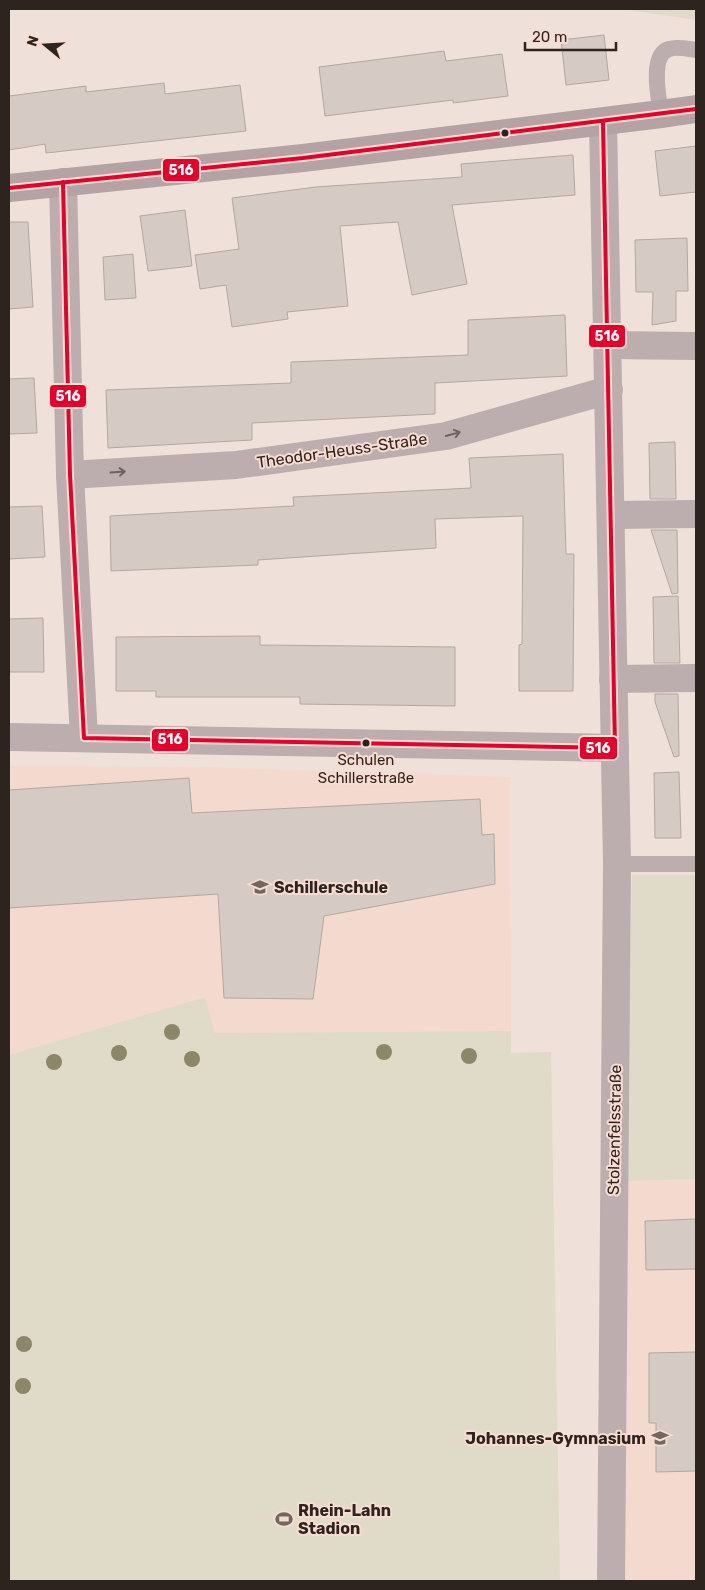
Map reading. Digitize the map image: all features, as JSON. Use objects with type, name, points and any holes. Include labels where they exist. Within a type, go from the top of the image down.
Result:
[{"type":"street","points":[[9,188],[303,158],[696,109]]},
{"type":"street","name":"Stolzenfelsstraße","points":[[603,122],[617,864],[611,1581]]},
{"type":"street","points":[[63,182],[70,475],[84,738]]},
{"type":"street","points":[[608,345],[696,346]]},
{"type":"street","name":"Theodor-Heuss-Straße","points":[[70,475],[236,465],[446,436],[608,390]]},
{"type":"street","points":[[611,515],[696,514]]},
{"type":"street","points":[[613,679],[696,678]]},
{"type":"street","points":[[9,738],[615,748]]},
{"type":"lane","points":[[661,114],[656,71],[657,62],[661,54],[671,48],[696,50]]},
{"type":"lane","points":[[617,864],[696,864]]},
{"type":"shaded area","points":[[622,9],[696,9],[696,20]]},
{"type":"shaded area","name":"Schillerschule","points":[[9,766],[199,767],[510,777],[511,1031],[214,1033],[204,997],[9,1055]]},
{"type":"shaded area","points":[[632,875],[696,875],[696,1179],[625,1181]]},
{"type":"shaded area","points":[[205,997],[215,1033],[511,1031],[511,1053],[551,1052],[560,1581],[9,1581],[9,1055]]},
{"type":"shaded area","name":"Johannes-Gymnasium","points":[[696,1179],[696,1581],[622,1581],[625,1181]]},
{"type":"building","points":[[604,35],[609,80],[566,85],[561,40]]},
{"type":"building","points":[[444,51],[446,61],[502,54],[508,96],[453,103],[453,100],[325,116],[319,67]]},
{"type":"building","points":[[164,83],[165,94],[240,85],[246,131],[46,153],[45,144],[9,150],[9,96],[86,86],[86,92]]},
{"type":"building","points":[[696,146],[696,192],[660,196],[655,151]]},
{"type":"building","points":[[573,155],[575,195],[452,205],[467,284],[412,295],[398,222],[340,226],[348,306],[287,312],[288,319],[232,327],[226,285],[200,289],[195,255],[239,249],[232,198],[316,187],[462,177],[461,164]]},
{"type":"building","points":[[185,210],[192,266],[148,271],[140,216]]},
{"type":"building","points":[[9,222],[28,222],[33,307],[9,309]]},
{"type":"building","points":[[687,238],[688,291],[676,291],[676,321],[652,325],[653,292],[636,292],[635,240]]},
{"type":"building","points":[[133,254],[136,298],[105,300],[103,257]]},
{"type":"building","points":[[565,315],[567,376],[435,383],[435,414],[252,423],[252,440],[108,448],[106,390],[291,383],[291,362],[468,355],[468,320]]},
{"type":"building","points":[[34,378],[37,433],[9,434],[9,379]]},
{"type":"building","points":[[675,442],[676,499],[650,499],[649,443]]},
{"type":"building","points":[[563,454],[566,554],[574,554],[573,691],[519,691],[519,645],[522,644],[523,516],[435,519],[436,548],[258,560],[258,565],[111,571],[110,516],[294,506],[293,497],[471,488],[469,458]]},
{"type":"building","points":[[42,506],[45,557],[9,559],[9,507]]},
{"type":"building","points":[[651,530],[677,530],[678,593],[672,594]]},
{"type":"building","points":[[678,596],[680,663],[654,663],[653,597]]},
{"type":"building","points":[[43,618],[44,672],[9,672],[9,619]]},
{"type":"building","points":[[260,636],[260,645],[455,647],[455,706],[300,704],[300,697],[156,697],[156,691],[116,691],[116,637]]},
{"type":"building","points":[[655,694],[678,694],[679,756],[674,757],[655,702]]},
{"type":"building","points":[[679,772],[681,838],[655,838],[654,773]]},
{"type":"building","points":[[189,778],[192,813],[480,799],[482,835],[494,834],[495,884],[324,916],[313,999],[224,998],[218,894],[9,908],[9,790]]},
{"type":"building","points":[[696,1219],[696,1269],[646,1270],[645,1221]]},
{"type":"building","points":[[696,1352],[696,1471],[656,1472],[656,1423],[649,1423],[649,1353]]},
{"type":"transit line","name":"516","points":[[9,188],[303,158],[696,109]]},
{"type":"transit line","name":"516","points":[[63,182],[70,475],[84,738],[615,748],[603,122]]},
{"type":"place","name":"Schulen Schillerstraße","points":[[366,743]]},
{"type":"place","name":"Schillerschule","points":[[260,887]]},
{"type":"place","name":"Johannes-Gymnasium","points":[[660,1438]]},
{"type":"place","name":"Rhein-Lahn Stadion","points":[[284,1519]]}]
